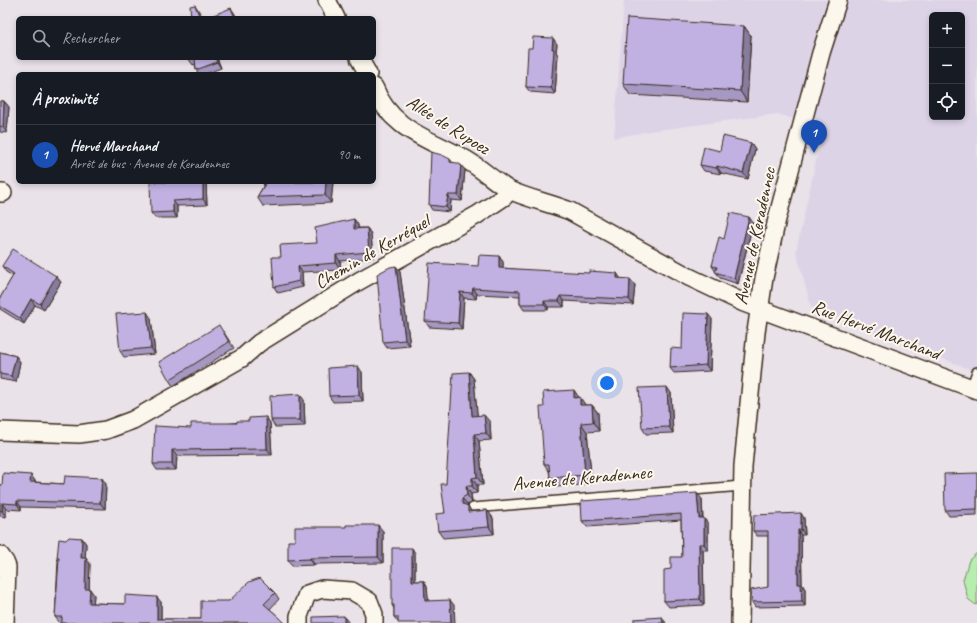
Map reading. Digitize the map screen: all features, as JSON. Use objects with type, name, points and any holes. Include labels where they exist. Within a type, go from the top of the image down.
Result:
[{"type":"street","points":[[327,0],[335,16]]},
{"type":"street","name":"Avenue de Keradennec","points":[[740,623],[742,486],[759,308],[779,211],[821,53],[838,0]]},
{"type":"street","points":[[359,60],[367,72]]},
{"type":"street","name":"Allée de Rupoez","points":[[376,91],[384,107],[392,117],[421,137],[472,164],[499,185],[509,190]]},
{"type":"street","points":[[509,190],[522,196],[554,204],[570,211],[689,277],[744,303],[759,308]]},
{"type":"street","name":"Chemin de Kerréquel","points":[[0,431],[79,434],[106,430],[132,420],[242,358],[259,343],[359,281],[477,215],[504,197],[509,190]]},
{"type":"street","name":"Rue Hervé Marchand","points":[[759,308],[974,389]]},
{"type":"street","points":[[0,555],[6,562],[7,567],[5,623]]},
{"type":"street","points":[[299,623],[299,616],[307,594],[322,589],[352,591],[369,601],[374,614],[374,623]]},
{"type":"lane","points":[[974,389],[977,372]]},
{"type":"lane","name":"Avenue de Keradennec","points":[[473,508],[742,486]]},
{"type":"shaded area","points":[[624,0],[977,0],[977,372],[811,307],[796,251],[823,129],[778,114],[650,131],[614,138]]},
{"type":"green space","points":[[977,553],[976,605],[968,599],[963,580],[969,560]]},
{"type":"building","points":[[195,5],[199,16],[191,16],[190,6]]},
{"type":"building","points":[[231,8],[234,16],[211,16]]},
{"type":"building","points":[[627,18],[744,26],[740,91],[623,84]]},
{"type":"building","points":[[533,37],[553,38],[552,49],[554,49],[551,88],[526,87],[528,48],[532,48]]},
{"type":"building","points":[[195,60],[216,60],[217,62],[196,70]]},
{"type":"building","points":[[0,101],[4,101],[3,127],[0,126]]},
{"type":"building","points":[[723,136],[751,143],[743,173],[717,166],[716,168],[700,165],[704,147],[720,151]]},
{"type":"building","points":[[431,152],[450,159],[450,162],[461,165],[458,195],[448,195],[446,207],[429,205]]},
{"type":"building","points":[[150,184],[203,184],[203,199],[173,201],[173,212],[151,213]]},
{"type":"building","points":[[265,184],[326,184],[325,195],[257,197]]},
{"type":"building","points":[[730,213],[749,217],[734,278],[715,272],[717,267],[712,266],[719,237],[724,239]]},
{"type":"building","points":[[354,219],[354,229],[367,228],[369,252],[336,255],[336,263],[298,266],[299,281],[274,287],[272,257],[281,257],[280,245],[317,243],[315,228]]},
{"type":"building","points":[[13,249],[56,276],[40,304],[31,299],[20,318],[0,306],[0,298],[14,274],[2,266]]},
{"type":"building","points":[[479,255],[499,256],[499,268],[617,273],[617,278],[630,279],[629,299],[560,296],[559,301],[544,301],[544,304],[520,304],[520,291],[473,288],[472,293],[460,292],[458,323],[425,321],[429,263],[478,266]]},
{"type":"building","points":[[396,266],[405,340],[383,342],[377,274],[390,267]]},
{"type":"building","points":[[147,312],[151,348],[120,351],[116,314]]},
{"type":"building","points":[[683,313],[708,314],[706,365],[670,368],[671,348],[682,349]]},
{"type":"building","points":[[219,325],[229,342],[169,380],[159,362]]},
{"type":"building","points":[[0,352],[16,356],[11,376],[0,374]]},
{"type":"building","points":[[358,366],[359,395],[329,396],[328,368]]},
{"type":"building","points":[[469,372],[472,416],[484,415],[486,433],[474,434],[477,477],[472,478],[472,486],[466,486],[467,495],[462,498],[462,501],[463,504],[468,506],[468,512],[487,510],[489,527],[438,531],[436,514],[445,513],[441,484],[446,484],[453,373]]},
{"type":"building","points":[[667,387],[669,427],[642,428],[639,388]]},
{"type":"building","points":[[574,390],[574,398],[580,397],[580,405],[592,405],[593,422],[581,423],[585,475],[550,478],[549,464],[544,464],[540,407],[544,407],[543,392]]},
{"type":"building","points":[[300,394],[300,420],[271,420],[270,396]]},
{"type":"building","points":[[266,417],[267,449],[172,450],[172,464],[153,464],[155,426],[191,428],[191,423],[237,423],[237,421],[249,421],[249,418]]},
{"type":"building","points":[[3,473],[31,475],[30,482],[64,484],[65,476],[102,478],[100,503],[17,501],[17,504],[2,503],[2,511],[0,510],[0,485],[2,485]]},
{"type":"building","points":[[977,473],[977,509],[945,510],[944,474]]},
{"type":"building","points":[[697,493],[699,518],[704,518],[704,544],[699,544],[700,599],[664,601],[664,570],[671,569],[671,557],[682,557],[681,514],[582,521],[581,501]]},
{"type":"building","points":[[801,513],[801,530],[798,530],[798,584],[801,584],[802,601],[752,602],[751,590],[768,587],[768,531],[753,531],[754,515]]},
{"type":"building","points":[[346,525],[378,525],[378,557],[310,558],[288,560],[288,541],[295,541],[295,527],[346,527]]},
{"type":"building","points":[[69,537],[82,538],[81,558],[86,558],[85,589],[90,589],[89,603],[125,604],[125,595],[157,597],[157,619],[201,619],[201,601],[229,601],[249,582],[260,578],[275,593],[264,604],[285,623],[62,623],[62,617],[55,617],[59,558],[57,558],[59,539],[66,540]]},
{"type":"building","points":[[392,548],[412,548],[412,581],[424,581],[425,601],[450,600],[451,623],[398,623],[398,617],[394,617],[394,605],[392,605]]},
{"type":"building","points":[[344,616],[344,623],[313,623],[313,617]]},
{"type":"building","points":[[662,617],[663,623],[634,623],[634,619]]},
{"type":"place","name":"Hervé Marchand","points":[[814,153]]}]
